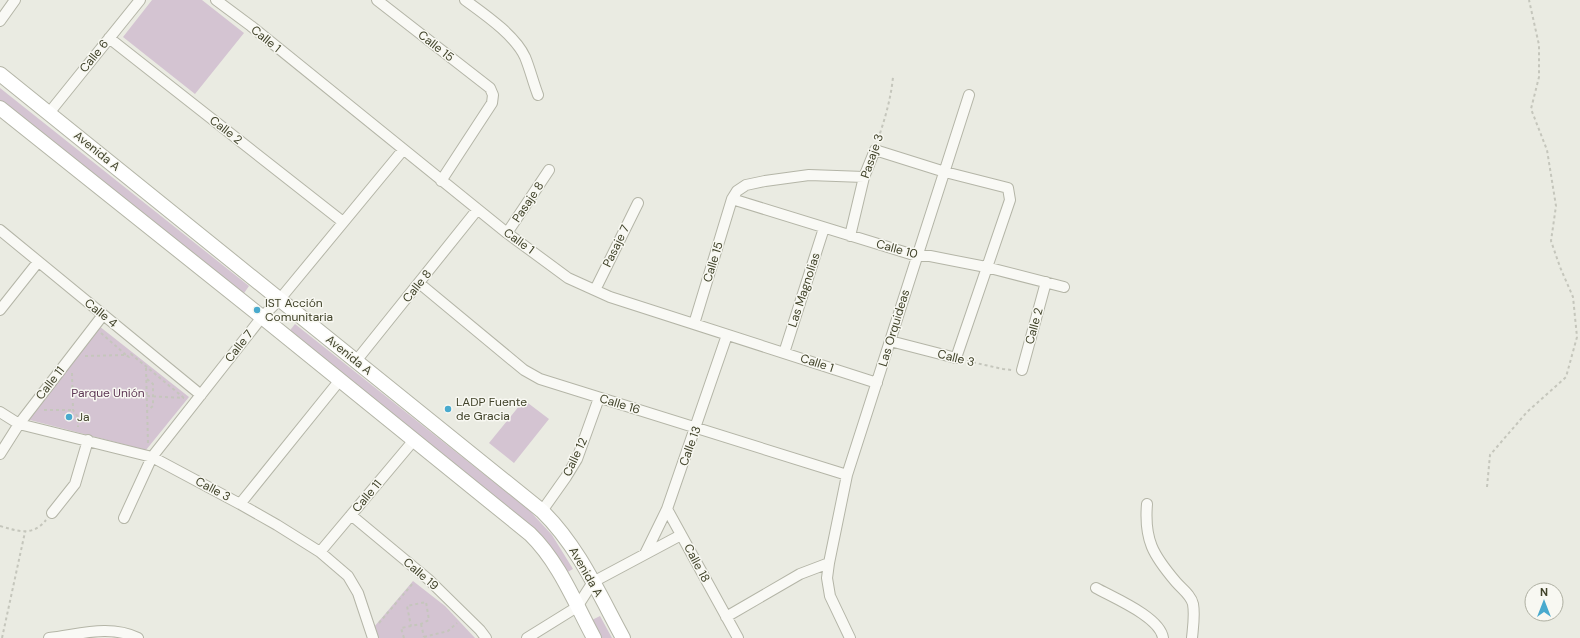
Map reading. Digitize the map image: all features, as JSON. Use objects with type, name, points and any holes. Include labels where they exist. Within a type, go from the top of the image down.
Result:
[{"type":"main road","name":"Avenida A","points":[[0,74],[542,511],[568,540],[593,582],[623,638]]},
{"type":"main road","name":"Avenida A","points":[[0,108],[516,521],[541,545],[552,560],[594,638]]},
{"type":"street","points":[[0,21],[15,0]]},
{"type":"street","name":"Calle 6","points":[[49,113],[140,0]]},
{"type":"street","name":"Calle 1","points":[[216,0],[251,26],[477,210],[568,278],[610,297],[877,383]]},
{"type":"street","name":"Calle 15","points":[[377,0],[490,88],[493,95],[492,103],[441,181]]},
{"type":"street","points":[[465,0],[510,37],[524,56],[538,95]]},
{"type":"street","name":"Calle 2","points":[[109,38],[343,222]]},
{"type":"street","name":"Las Orquideas","points":[[829,563],[847,475],[969,95]]},
{"type":"street","name":"Calle 7","points":[[124,518],[152,457],[262,317],[280,299],[403,150]]},
{"type":"street","points":[[875,150],[945,172],[1008,188],[1010,200],[956,358]]},
{"type":"street","name":"Pasaje 3","points":[[850,236],[864,177],[875,150]]},
{"type":"street","name":"Pasaje 8","points":[[507,233],[549,170]]},
{"type":"street","points":[[732,199],[737,191],[746,185],[765,181],[809,175],[864,177]]},
{"type":"street","name":"Calle 15","points":[[694,324],[732,199]]},
{"type":"street","name":"Calle 10","points":[[732,199],[917,256],[930,256],[1064,287]]},
{"type":"street","name":"Pasaje 7","points":[[594,290],[638,203]]},
{"type":"street","name":"Calle 8","points":[[356,362],[477,210]]},
{"type":"street","name":"Las Magnolias","points":[[784,353],[824,228]]},
{"type":"street","name":"Calle 4","points":[[0,230],[201,395]]},
{"type":"street","points":[[0,310],[38,262]]},
{"type":"street","name":"Calle 2","points":[[1022,370],[1046,282]]},
{"type":"street","name":"Calle 16","points":[[419,283],[524,370],[540,379],[847,475]]},
{"type":"street","name":"Calle 11","points":[[0,454],[19,424],[103,315]]},
{"type":"street","name":"Calle 13","points":[[645,554],[667,509],[728,335]]},
{"type":"street","name":"Calle 3","points":[[890,341],[956,358]]},
{"type":"street","points":[[240,504],[340,380]]},
{"type":"street","name":"Calle 12","points":[[542,511],[577,459],[598,398]]},
{"type":"street","name":"Calle 3","points":[[0,412],[19,424],[152,457],[240,504],[320,552],[348,576],[358,593],[373,638]]},
{"type":"street","points":[[52,513],[75,484],[88,440]]},
{"type":"street","name":"Calle 11","points":[[320,552],[414,440]]},
{"type":"street","points":[[1148,504],[1146,519],[1147,534],[1150,545],[1168,572],[1188,594],[1193,605],[1192,638]]},
{"type":"street","name":"Calle 18","points":[[667,509],[738,638]]},
{"type":"street","name":"Calle 19","points":[[351,515],[428,579],[471,621],[486,638]]},
{"type":"street","points":[[527,638],[577,607],[593,582],[682,535]]},
{"type":"street","points":[[726,618],[800,574],[829,563],[827,578],[830,596],[850,638]]},
{"type":"street","points":[[1096,588],[1150,618],[1160,629],[1162,638]]},
{"type":"street","points":[[49,638],[100,630],[130,634],[138,638]]},
{"type":"path","points":[[1487,487],[1490,455],[1527,412],[1566,377],[1576,337],[1573,297],[1551,241],[1556,206],[1547,150],[1530,109],[1539,77],[1539,45],[1529,0]]},
{"type":"path","name":"Pasaje 3","points":[[875,150],[892,91],[893,77]]},
{"type":"path","points":[[98,330],[126,355]]},
{"type":"path","points":[[84,356],[126,355],[129,357],[131,354],[184,398]]},
{"type":"path","name":"Calle 3","points":[[956,358],[1003,370],[1022,370]]},
{"type":"path","points":[[146,367],[148,444],[153,439]]},
{"type":"path","points":[[72,371],[73,410],[78,417],[78,432]]},
{"type":"path","points":[[147,379],[153,384],[153,406],[147,410]]},
{"type":"path","points":[[147,396],[184,398]]},
{"type":"path","points":[[180,404],[184,398]]},
{"type":"path","points":[[40,410],[73,410]]},
{"type":"path","points":[[0,526],[25,532],[42,526],[52,513]]},
{"type":"path","points":[[2,638],[25,532]]},
{"type":"path","points":[[375,627],[414,582]]},
{"type":"path","points":[[404,638],[402,628],[421,624],[429,620],[426,602],[406,606],[411,626]]},
{"type":"path","points":[[421,624],[424,637],[448,631],[457,623]]},
{"type":"green space","points":[[152,0],[202,0],[244,33],[195,94],[123,37]]},
{"type":"green space","points":[[0,88],[249,286],[242,296],[0,104]]},
{"type":"green space","points":[[295,324],[529,510],[552,535],[573,569],[564,574],[553,555],[287,334]]},
{"type":"green space","name":"Parque Unión","points":[[99,326],[189,397],[146,450],[26,419]]},
{"type":"green space","points":[[524,400],[549,419],[514,463],[489,443]]},
{"type":"green space","points":[[413,581],[445,606],[475,638],[377,638],[374,627]]},
{"type":"green space","points":[[600,616],[612,638],[599,638],[590,621]]},
{"type":"place","name":"IST Acción Comunitaria","points":[[257,310]]},
{"type":"place","name":"LADP Fuente de Gracia","points":[[448,409]]},
{"type":"place","name":"Ja","points":[[69,417]]}]
